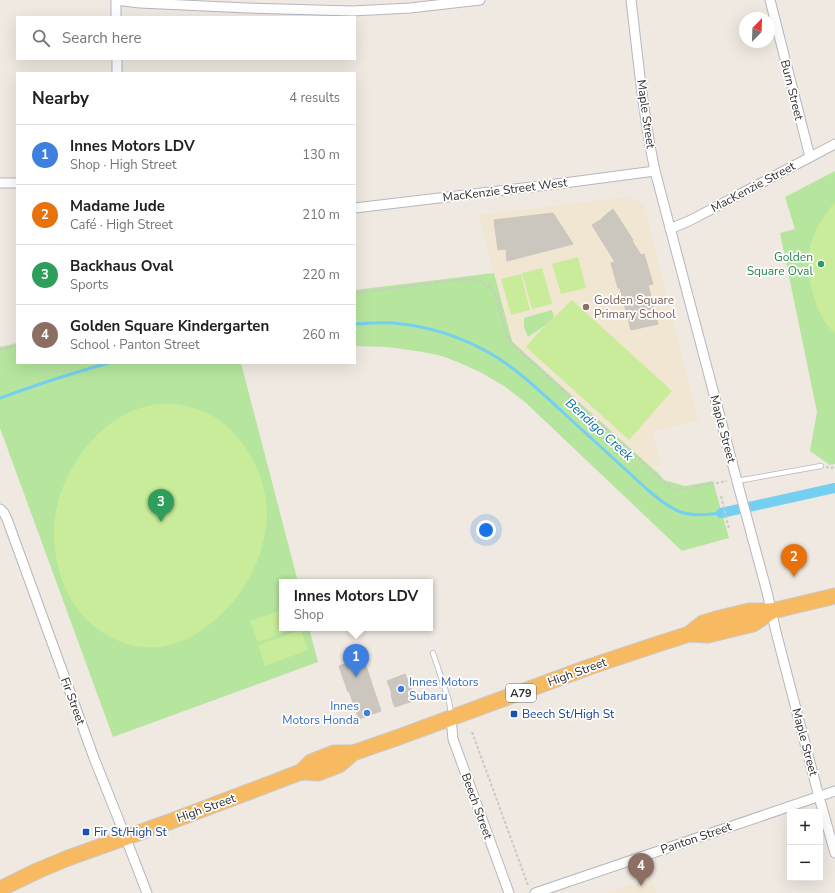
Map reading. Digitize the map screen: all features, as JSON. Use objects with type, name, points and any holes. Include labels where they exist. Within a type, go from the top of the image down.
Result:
[{"type":"highway","name":"High Street","points":[[0,889],[68,858],[301,772],[311,762],[334,753],[353,753],[623,655],[689,634],[708,634],[753,624],[772,612],[835,596]]},
{"type":"street","points":[[116,16],[116,0],[140,3],[247,4],[352,11],[410,8],[480,0]]},
{"type":"street","name":"Maple Street","points":[[631,0],[645,112],[655,171],[835,853]]},
{"type":"street","name":"Burn Street","points":[[770,0],[810,157]]},
{"type":"street","points":[[117,60],[117,72]]},
{"type":"street","name":"MacKenzie Street","points":[[670,229],[692,220],[835,144]]},
{"type":"street","name":"MacKenzie Street West","points":[[356,208],[655,171]]},
{"type":"street","points":[[0,183],[16,183]]},
{"type":"street","name":"Fir Street","points":[[0,509],[7,519],[94,758],[147,893]]},
{"type":"street","name":"Beech Street","points":[[451,718],[453,739],[509,893]]},
{"type":"street","name":"Panton Street","points":[[535,893],[835,791]]},
{"type":"lane","points":[[737,481],[820,466]]},
{"type":"lane","points":[[433,653],[449,701],[451,718]]},
{"type":"path","points":[[356,293],[466,279],[481,281],[491,288],[495,294],[510,342],[668,486],[672,489],[678,490],[726,481],[737,481]]},
{"type":"path","points":[[0,350],[16,346]]},
{"type":"path","points":[[721,496],[729,529]]},
{"type":"path","points":[[472,732],[528,885]]},
{"type":"shaded area","name":"Golden Square Primary School","points":[[627,197],[643,204],[698,420],[652,432],[661,465],[652,468],[512,341],[479,215]]},
{"type":"shaded area","points":[[651,878],[656,893],[606,893]]},
{"type":"green space","points":[[835,171],[835,464],[830,465],[810,451],[817,412],[780,233],[795,229],[785,197]]},
{"type":"green space","name":"Golden Square Oval","points":[[835,202],[835,334],[817,307],[810,283],[808,258],[810,246],[819,224]]},
{"type":"green space","points":[[578,257],[586,288],[561,294],[552,264]]},
{"type":"green space","points":[[542,268],[552,304],[532,309],[522,273]]},
{"type":"green space","points":[[494,273],[512,341],[664,480],[685,486],[713,481],[729,538],[682,551],[525,402],[504,386],[480,372],[442,356],[423,352],[388,347],[356,346],[356,290]]},
{"type":"green space","points":[[521,274],[530,310],[511,315],[501,279]]},
{"type":"green space","points":[[572,300],[672,391],[629,440],[526,347],[537,334]]},
{"type":"green space","points":[[552,310],[554,317],[546,325],[528,337],[524,327],[524,318]]},
{"type":"green space","points":[[16,343],[16,364],[241,364],[297,579],[279,579],[279,631],[310,631],[318,662],[113,737],[0,428],[0,347]]},
{"type":"green space","points":[[157,404],[174,404],[204,411],[217,418],[239,439],[248,451],[261,478],[267,505],[267,518],[258,560],[245,586],[227,608],[211,623],[191,637],[160,647],[147,647],[127,644],[101,632],[77,609],[65,587],[60,572],[55,550],[54,527],[56,510],[61,492],[77,460],[88,445],[100,432],[130,412],[146,406]]},
{"type":"green space","points":[[279,611],[279,631],[289,631],[258,642],[250,621]]},
{"type":"green space","points":[[301,631],[308,650],[265,666],[258,645]]},
{"type":"building","points":[[613,209],[641,255],[644,254],[653,284],[648,285],[658,324],[631,330],[620,288],[618,288],[611,263],[615,262],[592,225],[602,219]]},
{"type":"building","points":[[553,213],[573,244],[507,261],[506,249],[498,250],[494,220]]},
{"type":"building","points":[[363,657],[381,711],[359,719],[339,666]]},
{"type":"building","name":"Innes Motors Subaru","points":[[405,674],[416,700],[395,707],[392,693],[387,681]]},
{"type":"waterway","name":"Bendigo Creek","points":[[356,324],[389,323],[412,325],[448,334],[481,348],[511,367],[526,379],[658,499],[674,509],[690,514],[699,515],[721,513]]},
{"type":"waterway","name":"Bendigo Creek","points":[[0,398],[54,379],[106,364]]},
{"type":"waterway","name":"Bendigo Creek","points":[[721,513],[835,488]]},
{"type":"place","name":"Golden Square Oval","points":[[821,264]]},
{"type":"place","name":"Golden Square Primary School","points":[[586,307]]},
{"type":"place","name":"Backhaus Oval","points":[[161,522]]},
{"type":"place","name":"Madame Jude","points":[[794,577]]},
{"type":"place","name":"Innes Motors LDV","points":[[356,677]]},
{"type":"place","name":"Innes Motors Subaru","points":[[401,689]]},
{"type":"place","name":"Innes Motors Honda","points":[[367,713]]},
{"type":"place","name":"Beech St/High St","points":[[514,714]]},
{"type":"place","name":"Fir St/High St","points":[[86,832]]},
{"type":"place","name":"Golden Square Kindergarten","points":[[641,886]]}]
